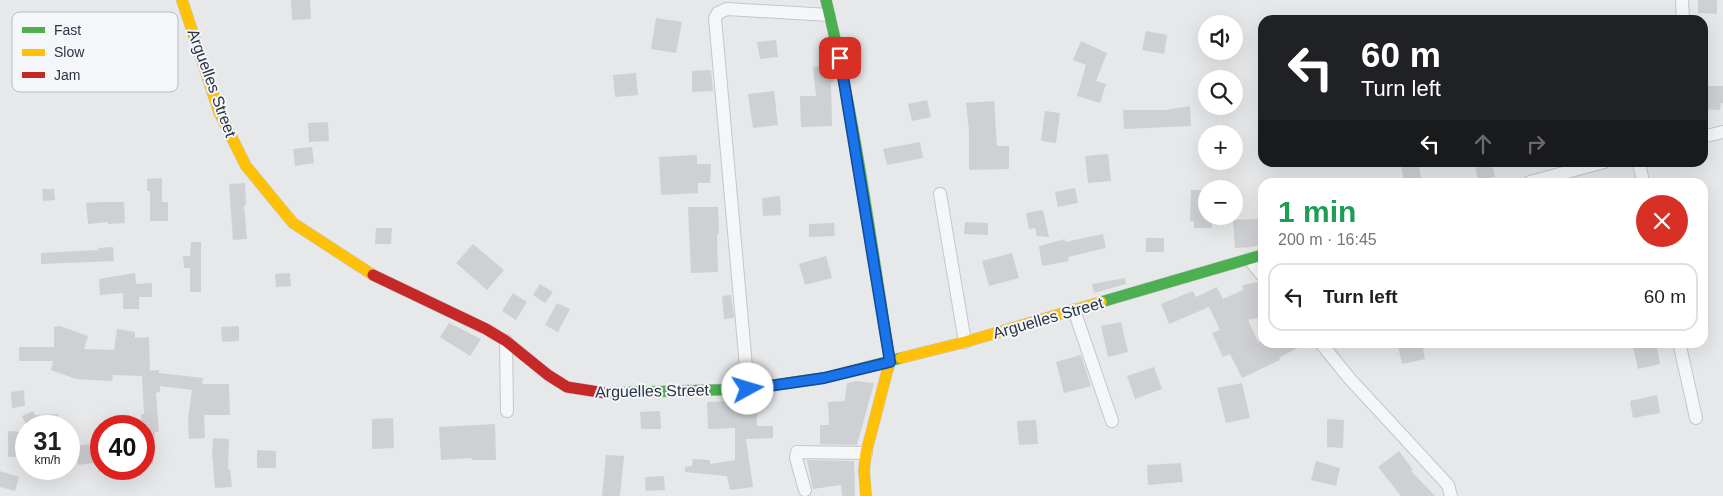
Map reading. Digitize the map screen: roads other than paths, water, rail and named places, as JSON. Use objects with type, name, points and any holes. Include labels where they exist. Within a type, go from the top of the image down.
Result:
[{"type":"street","name":"Arguelles Street","points":[[182,0],[219,112],[233,141],[246,166],[294,223],[366,271],[452,311],[506,341],[548,375],[567,387],[615,394],[748,389],[824,378],[965,342],[1258,256]]},
{"type":"street","points":[[826,0],[840,58],[853,130],[890,362],[866,454],[864,470],[866,496]]},
{"type":"street","points":[[1682,0],[1683,15]]},
{"type":"street","points":[[748,389],[715,18],[718,13],[727,9],[830,15]]},
{"type":"street","points":[[1708,136],[1723,132]]},
{"type":"street","points":[[1545,178],[1586,167]]},
{"type":"street","points":[[940,194],[965,342]]},
{"type":"street","points":[[1249,259],[1258,270]]},
{"type":"street","points":[[1074,310],[1112,421]]},
{"type":"street","points":[[506,341],[506,411]]},
{"type":"street","points":[[1325,348],[1350,379],[1448,485],[1451,496]]},
{"type":"street","points":[[1680,348],[1696,418]]},
{"type":"street","points":[[805,490],[796,458],[797,452],[866,454]]}]
